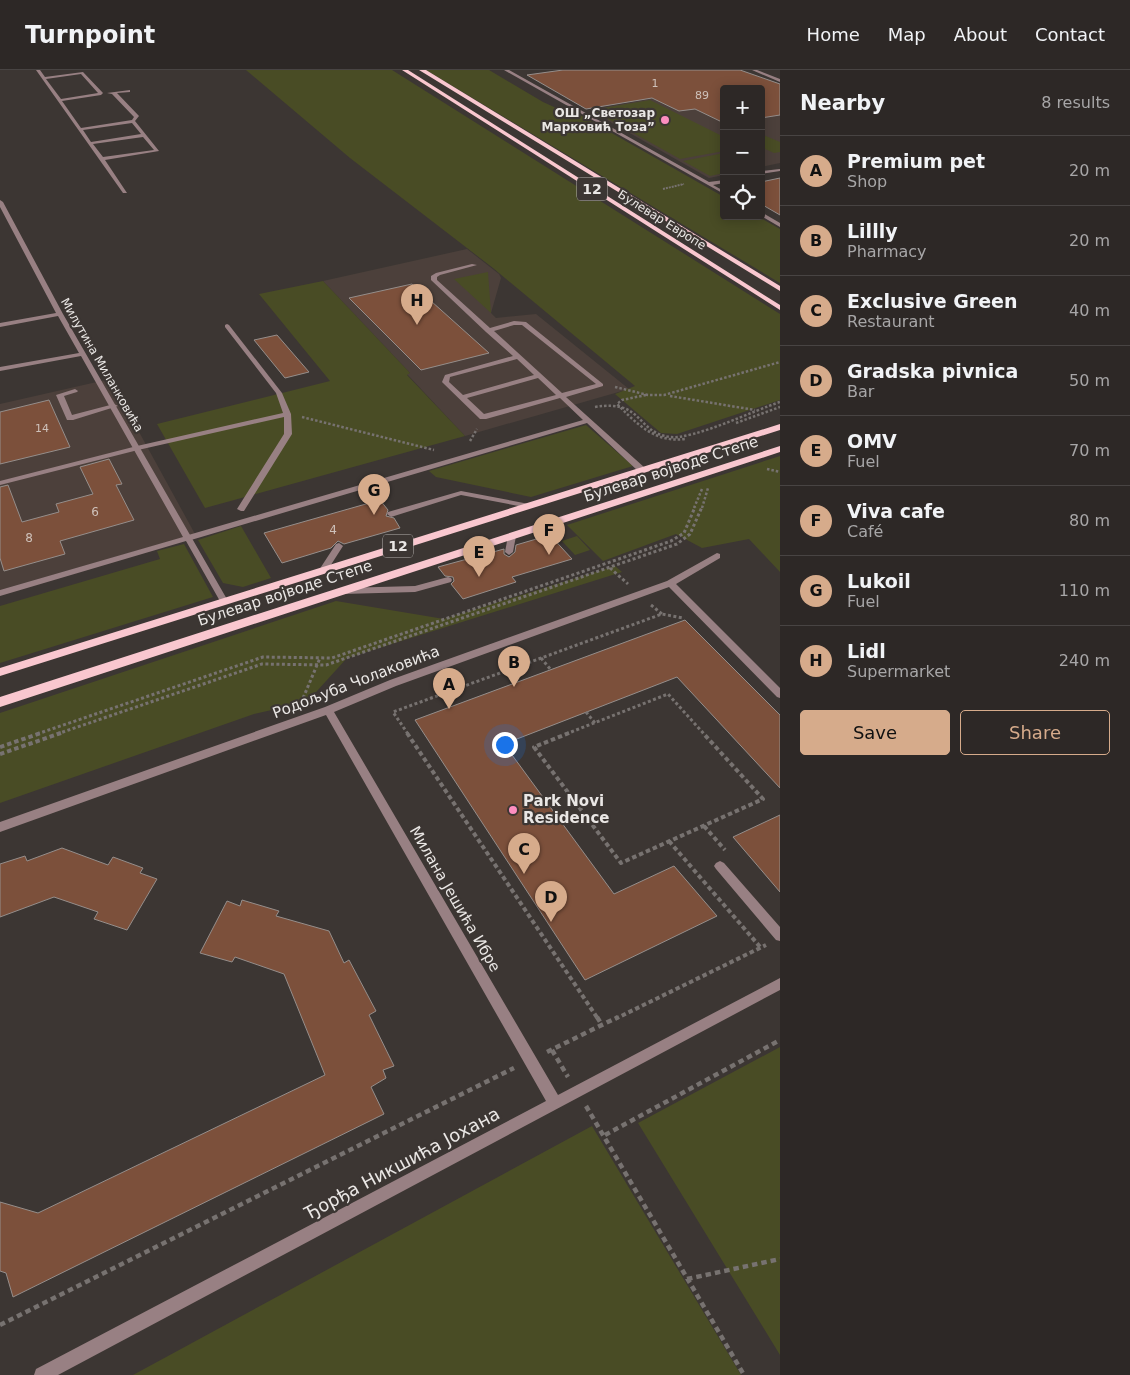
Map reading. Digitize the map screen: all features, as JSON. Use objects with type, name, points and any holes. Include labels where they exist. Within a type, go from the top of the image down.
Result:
[{"type":"main road","name":"Булевар Европе","points":[[405,70],[780,308]]},
{"type":"main road","name":"Булевар Европе","points":[[422,70],[780,289]]},
{"type":"main road","name":"Булевар војводе Степе","points":[[0,672],[780,427]]},
{"type":"main road","name":"Булевар војводе Степе","points":[[0,702],[780,450]]},
{"type":"street","points":[[38,70],[125,192]]},
{"type":"street","points":[[506,70],[720,191]]},
{"type":"street","points":[[754,70],[780,81]]},
{"type":"street","points":[[44,78],[82,73],[101,94]]},
{"type":"street","points":[[60,100],[128,91]]},
{"type":"street","points":[[80,129],[133,121],[137,117],[114,92]]},
{"type":"street","points":[[102,159],[157,150],[133,121]]},
{"type":"street","points":[[90,143],[144,135]]},
{"type":"street","points":[[765,173],[780,170]]},
{"type":"street","points":[[708,184],[720,182]]},
{"type":"street","name":"Милутина Миланковића","points":[[0,202],[60,314],[224,601]]},
{"type":"street","points":[[765,216],[780,225]]},
{"type":"street","points":[[474,265],[438,274],[434,276],[434,280],[642,470]]},
{"type":"street","points":[[0,325],[60,314]]},
{"type":"street","points":[[488,330],[514,323],[524,324],[601,385]]},
{"type":"street","points":[[227,326],[279,393],[287,414],[288,434],[241,509]]},
{"type":"street","points":[[0,369],[83,354]]},
{"type":"street","points":[[517,357],[445,377],[445,382],[484,417],[601,385]]},
{"type":"street","points":[[461,398],[538,376]]},
{"type":"street","points":[[75,391],[60,396],[70,418],[114,406]]},
{"type":"street","points":[[0,483],[137,448],[287,414]]},
{"type":"street","points":[[0,593],[587,421]]},
{"type":"street","points":[[391,514],[461,494],[528,506]]},
{"type":"street","points":[[508,552],[512,536]]},
{"type":"street","points":[[324,569],[339,546]]},
{"type":"street","name":"Родољуба Чолаковића","points":[[0,827],[328,710],[402,680],[670,583],[717,556]]},
{"type":"street","points":[[342,591],[415,589],[448,580]]},
{"type":"street","points":[[670,583],[780,694]]},
{"type":"street","name":"Милана Јешића Ибре","points":[[328,710],[555,1103]]},
{"type":"street","points":[[720,866],[777,939]]},
{"type":"street","name":"Ђорђа Никшића Јохана","points":[[42,1375],[780,984]]},
{"type":"path","points":[[669,396],[679,389],[780,362]]},
{"type":"path","points":[[601,385],[646,394],[755,410]]},
{"type":"path","points":[[617,404],[622,400],[646,394]]},
{"type":"path","points":[[577,412],[604,404],[617,404],[629,409],[659,433],[672,438],[735,420],[755,410],[780,402]]},
{"type":"path","points":[[617,404],[652,434],[671,441],[705,433],[780,407]]},
{"type":"path","points":[[287,414],[440,451]]},
{"type":"path","points":[[764,468],[780,472]]},
{"type":"path","points":[[0,747],[263,658],[332,658],[678,537],[688,527],[705,483]]},
{"type":"path","points":[[0,754],[262,664],[326,665],[677,544],[686,540],[695,528],[709,485]]},
{"type":"path","points":[[602,1025],[393,712],[662,614]]},
{"type":"path","points":[[289,724],[294,720],[320,658]]},
{"type":"path","points":[[541,658],[551,670]]},
{"type":"path","points":[[668,694],[763,799],[669,842],[621,863],[534,747],[668,694]]},
{"type":"path","points":[[586,712],[595,724]]},
{"type":"path","points":[[669,842],[761,948]]},
{"type":"path","points":[[0,1325],[530,1060],[777,939]]},
{"type":"path","points":[[744,1375],[605,1135],[780,1040]]},
{"type":"path","points":[[687,1279],[780,1259]]},
{"type":"shaded area","name":"ОШ „Светозар Марковић Тоза”","points":[[763,79],[780,87],[780,163],[765,166],[765,85],[729,85]]},
{"type":"shaded area","name":"ОШ „Светозар Марковић Тоза”","points":[[720,87],[720,176],[709,178],[589,110]]},
{"type":"shaded area","points":[[467,249],[499,274],[501,278],[491,313],[496,318],[536,314],[629,389],[465,436],[407,374],[410,373],[323,281]]},
{"type":"shaded area","points":[[110,379],[195,534],[0,590],[0,404]]},
{"type":"green space","points":[[246,70],[392,70],[780,314],[780,400],[677,434],[661,433],[615,394],[635,386],[493,268],[350,158]]},
{"type":"green space","points":[[426,70],[489,70],[543,102],[565,112],[573,111],[720,195],[720,220],[764,220],[780,229],[780,283]]},
{"type":"green space","points":[[650,100],[720,135],[720,152],[680,159],[592,110]]},
{"type":"green space","points":[[765,136],[780,142],[780,152],[774,153],[765,149]]},
{"type":"green space","points":[[720,154],[720,174],[710,176],[683,161]]},
{"type":"green space","points":[[488,272],[491,313],[454,279]]},
{"type":"green space","points":[[323,281],[410,373],[407,375],[465,436],[205,508],[157,424],[330,381],[259,294]]},
{"type":"green space","points":[[586,425],[633,466],[531,497],[436,477],[429,471]]},
{"type":"green space","points":[[780,456],[780,572],[749,539],[702,548],[676,534],[603,561],[567,525]]},
{"type":"green space","points":[[241,526],[271,578],[243,587],[223,583],[198,540]]},
{"type":"green space","points":[[577,536],[590,550],[575,555],[562,541]]},
{"type":"green space","points":[[184,544],[213,597],[0,663],[0,606],[160,559],[157,551]]},
{"type":"green space","points":[[615,566],[622,572],[347,658],[307,702],[254,714],[0,803],[0,713],[336,601],[444,619]]},
{"type":"green space","points":[[780,1047],[780,1355],[638,1123]]},
{"type":"green space","points":[[592,1126],[741,1375],[133,1375]]},
{"type":"building","points":[[563,70],[740,70],[780,84],[780,115],[765,117],[765,85],[720,85],[720,121],[695,109],[679,111],[652,98],[586,109],[527,75]]},
{"type":"building","points":[[780,178],[780,215],[765,206],[765,181]]},
{"type":"building","points":[[412,284],[489,353],[421,370],[349,298]]},
{"type":"building","points":[[277,335],[309,372],[285,378],[254,340]]},
{"type":"building","points":[[49,400],[70,447],[0,464],[0,412]]},
{"type":"building","points":[[109,459],[122,484],[116,485],[134,520],[60,541],[65,554],[4,571],[0,558],[0,487],[8,485],[22,522],[59,512],[56,504],[93,494],[80,467]]},
{"type":"building","points":[[380,500],[388,510],[386,516],[394,518],[400,528],[344,544],[338,541],[331,548],[282,563],[264,533]]},
{"type":"building","points":[[550,535],[572,559],[512,577],[516,582],[463,599],[451,584],[454,581],[453,577],[445,576],[438,567],[504,549],[504,554],[509,557],[515,552],[516,545]]},
{"type":"building","name":"Park Novi Residence","points":[[685,620],[780,715],[780,788],[677,677],[504,744],[614,894],[674,866],[717,916],[585,980],[415,720]]},
{"type":"building","points":[[780,815],[780,892],[733,837]]},
{"type":"building","points":[[62,848],[108,865],[113,857],[143,868],[140,873],[157,879],[127,930],[94,919],[98,912],[54,897],[0,917],[0,864],[25,856],[27,861]]},
{"type":"building","points":[[242,900],[279,911],[276,916],[329,931],[344,963],[349,960],[376,1011],[369,1015],[394,1066],[383,1070],[386,1078],[371,1087],[384,1114],[13,1297],[6,1273],[0,1271],[0,1202],[38,1213],[325,1075],[284,974],[235,957],[232,962],[200,953],[227,901],[240,906]]},
{"type":"place","name":"ОШ „Светозар Марковић Тоза”","points":[[665,120]]},
{"type":"place","name":"Lidl","points":[[417,325]]},
{"type":"place","name":"Lukoil","points":[[374,515]]},
{"type":"place","name":"Viva cafe","points":[[549,555]]},
{"type":"place","name":"OMV","points":[[479,577]]},
{"type":"place","name":"Lillly","points":[[514,687]]},
{"type":"place","name":"Premium pet","points":[[449,709]]},
{"type":"place","name":"Park Novi Residence","points":[[513,810]]},
{"type":"place","name":"Exclusive Green","points":[[524,874]]},
{"type":"place","name":"Gradska pivnica","points":[[551,922]]}]
